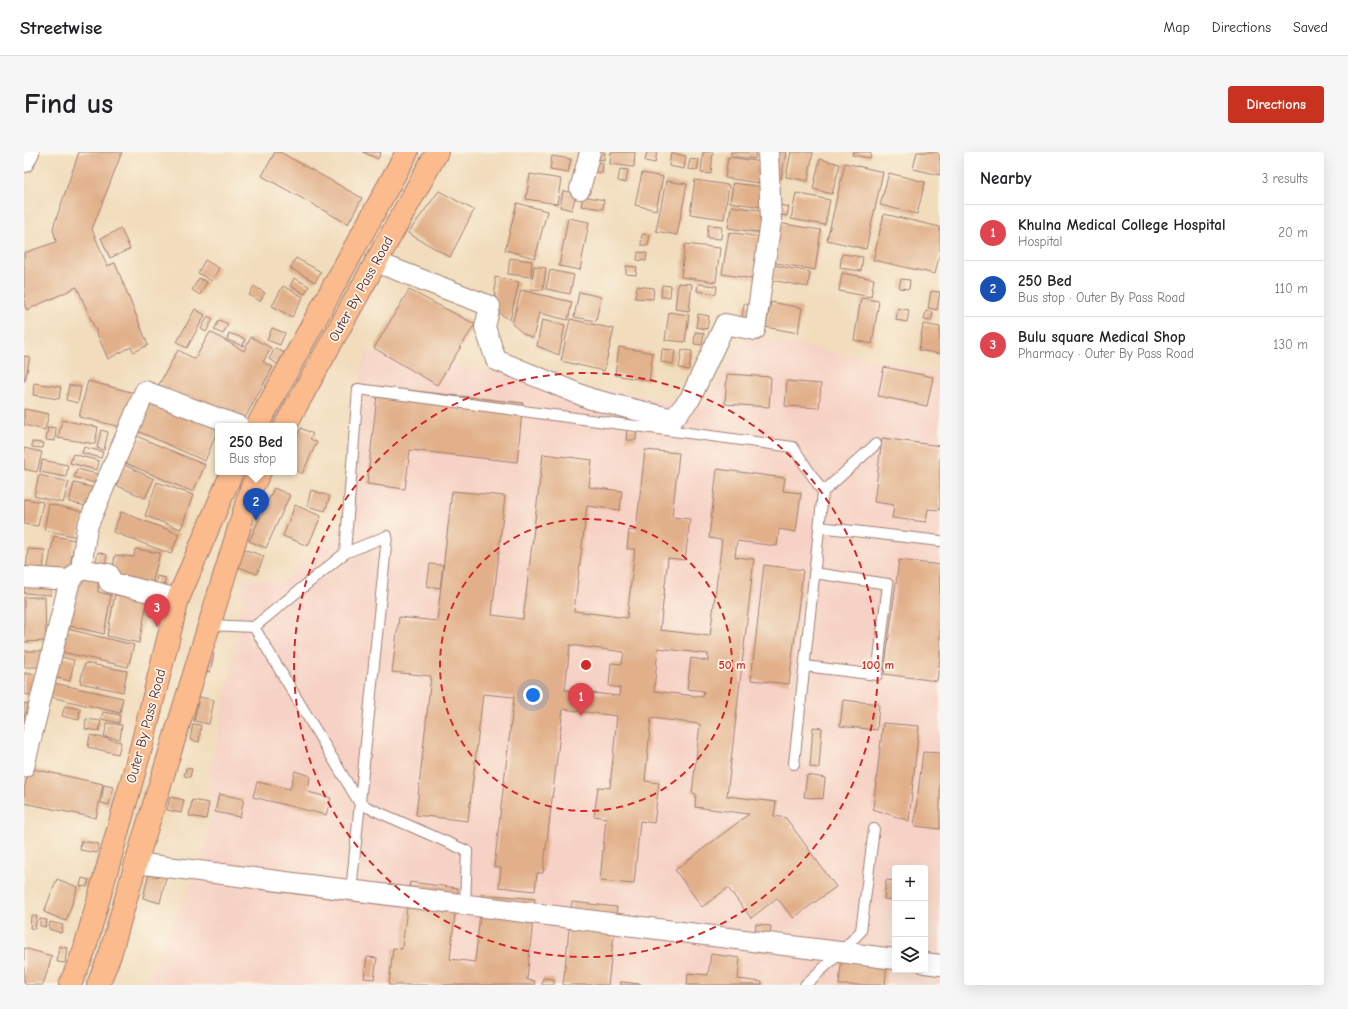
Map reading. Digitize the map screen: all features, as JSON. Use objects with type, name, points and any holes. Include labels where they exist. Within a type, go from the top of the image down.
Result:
[{"type":"main road","name":"Outer By Pass Road","points":[[259,423],[407,152]]},
{"type":"main road","name":"Outer By Pass Road","points":[[288,423],[437,152]]},
{"type":"main road","name":"Outer By Pass Road","points":[[70,985],[84,951],[137,763],[178,599],[231,475]]},
{"type":"main road","name":"Outer By Pass Road","points":[[98,985],[110,955],[136,863],[251,489],[258,475]]},
{"type":"street","points":[[24,162],[29,152]]},
{"type":"street","points":[[580,189],[590,152]]},
{"type":"street","points":[[376,262],[490,306],[485,326],[496,360],[591,399],[673,419],[690,399],[726,324],[755,330],[771,221],[768,152]]},
{"type":"street","points":[[24,767],[76,574],[87,527],[145,391],[231,423]]},
{"type":"street","points":[[24,577],[109,574],[109,582],[178,599]]},
{"type":"street","points":[[136,863],[892,959]]},
{"type":"street","points":[[928,963],[940,965]]},
{"type":"lane","points":[[345,553],[358,389],[793,447],[823,492],[794,764]]},
{"type":"lane","points":[[823,492],[876,444]]},
{"type":"lane","points":[[820,527],[940,542]]},
{"type":"lane","points":[[210,625],[254,627],[345,553],[387,536],[351,891]]},
{"type":"lane","points":[[805,666],[877,675],[888,584],[814,573]]},
{"type":"lane","points":[[254,627],[360,804],[467,851],[465,905]]},
{"type":"lane","points":[[805,985],[862,931],[874,829]]},
{"type":"shaded area","points":[[744,335],[940,373],[940,985],[146,985],[199,867],[216,798],[206,795],[237,637],[244,579],[282,583],[342,523],[345,454],[366,351],[705,406]]},
{"type":"building","points":[[79,152],[122,152],[92,229],[107,266],[115,263],[148,345],[134,352],[131,347],[108,359],[77,287],[27,310],[24,304],[24,253],[56,242],[53,228]]},
{"type":"building","points":[[275,152],[280,152],[362,198],[348,224],[262,176]]},
{"type":"building","points":[[363,152],[381,152],[378,159]]},
{"type":"building","points":[[597,152],[605,152],[604,160],[596,159]]},
{"type":"building","points":[[611,152],[635,152],[634,167],[610,164]]},
{"type":"building","points":[[647,152],[657,152],[655,163],[645,161]]},
{"type":"building","points":[[703,152],[713,152],[711,174],[701,173]]},
{"type":"building","points":[[731,152],[756,152],[755,159],[731,156]]},
{"type":"building","points":[[773,152],[786,152],[781,179],[771,177]]},
{"type":"building","points":[[791,152],[813,152],[808,181],[786,177]]},
{"type":"building","points":[[853,152],[871,152],[870,158],[852,155]]},
{"type":"building","points":[[917,152],[940,152],[940,175],[913,169]]},
{"type":"building","points":[[671,153],[686,156],[684,169],[669,166]]},
{"type":"building","points":[[552,156],[571,159],[568,173],[550,170]]},
{"type":"building","points":[[728,157],[762,162],[759,183],[725,178]]},
{"type":"building","points":[[690,159],[699,160],[697,170],[688,169]]},
{"type":"building","points":[[820,159],[840,164],[832,194],[813,189]]},
{"type":"building","points":[[596,162],[603,163],[602,173],[595,172]]},
{"type":"building","points":[[845,163],[883,172],[866,249],[827,240]]},
{"type":"building","points":[[620,169],[628,170],[626,183],[618,181]]},
{"type":"building","points":[[642,173],[663,177],[656,210],[635,205]]},
{"type":"building","points":[[889,173],[925,182],[917,214],[880,205]]},
{"type":"building","points":[[530,174],[561,179],[557,204],[526,199]]},
{"type":"building","points":[[695,180],[729,185],[724,219],[690,214]]},
{"type":"building","points":[[666,181],[687,184],[677,235],[656,231]]},
{"type":"building","points":[[733,183],[764,187],[761,207],[730,202]]},
{"type":"building","points":[[439,191],[474,210],[450,257],[408,233]]},
{"type":"building","points":[[563,191],[576,193],[572,210],[560,207]]},
{"type":"building","points":[[796,193],[830,200],[825,225],[791,219]]},
{"type":"building","points":[[583,196],[604,200],[603,209],[581,206]]},
{"type":"building","points":[[517,203],[547,211],[535,258],[505,250]]},
{"type":"building","points":[[779,205],[789,207],[787,216],[777,214]]},
{"type":"building","points":[[731,206],[766,211],[763,233],[728,228]]},
{"type":"building","points":[[884,214],[940,227],[940,253],[935,274],[873,260]]},
{"type":"building","points":[[568,218],[589,222],[580,270],[559,266]]},
{"type":"building","points":[[778,223],[821,230],[815,270],[771,262]]},
{"type":"building","points":[[708,225],[722,226],[721,239],[707,238]]},
{"type":"building","points":[[121,229],[130,249],[110,258],[101,238]]},
{"type":"building","points":[[729,232],[766,238],[759,280],[722,274]]},
{"type":"building","points":[[642,234],[650,235],[648,246],[641,245]]},
{"type":"building","points":[[685,244],[720,248],[716,282],[681,277]]},
{"type":"building","points":[[638,252],[647,253],[646,261],[637,260]]},
{"type":"building","points":[[842,254],[863,257],[861,271],[840,268]]},
{"type":"building","points":[[296,258],[321,272],[315,282],[290,268]]},
{"type":"building","points":[[510,258],[532,261],[531,277],[508,274]]},
{"type":"building","points":[[205,260],[219,268],[212,281],[198,273]]},
{"type":"building","points":[[774,265],[810,272],[808,287],[771,280]]},
{"type":"building","points":[[534,266],[546,268],[543,290],[531,289]]},
{"type":"building","points":[[626,266],[637,267],[636,275],[626,274]]},
{"type":"building","points":[[550,270],[574,275],[570,294],[546,289]]},
{"type":"building","points":[[842,273],[874,279],[871,297],[839,291]]},
{"type":"building","points":[[495,277],[519,282],[510,320],[499,313],[495,297]]},
{"type":"building","points":[[199,278],[207,282],[200,295],[192,290]]},
{"type":"building","points":[[294,278],[309,286],[305,294],[290,286]]},
{"type":"building","points":[[901,279],[910,280],[909,289],[899,288]]},
{"type":"building","points":[[678,283],[692,284],[689,311],[675,309]]},
{"type":"building","points":[[698,284],[717,286],[716,294],[697,291]]},
{"type":"building","points":[[662,285],[671,286],[670,297],[661,297]]},
{"type":"building","points":[[254,286],[265,293],[260,301],[249,295]]},
{"type":"building","points":[[283,286],[303,297],[292,317],[272,306]]},
{"type":"building","points":[[637,286],[654,288],[653,299],[635,298]]},
{"type":"building","points":[[409,290],[475,324],[437,385],[374,348]]},
{"type":"building","points":[[521,290],[572,302],[568,320],[539,313],[533,338],[524,334],[512,324]]},
{"type":"building","points":[[931,291],[940,292],[937,310],[928,308]]},
{"type":"building","points":[[579,292],[601,297],[596,321],[574,317]]},
{"type":"building","points":[[861,298],[879,301],[872,344],[854,340]]},
{"type":"building","points":[[771,302],[802,308],[798,333],[766,327]]},
{"type":"building","points":[[744,304],[755,305],[753,320],[742,318]]},
{"type":"building","points":[[898,308],[909,310],[907,322],[896,320]]},
{"type":"building","points":[[195,309],[205,315],[187,348],[177,342]]},
{"type":"building","points":[[926,311],[933,312],[931,321],[924,320]]},
{"type":"building","points":[[669,312],[689,315],[685,342],[665,340]]},
{"type":"building","points":[[698,314],[709,316],[707,329],[696,327]]},
{"type":"building","points":[[208,316],[213,319],[206,332],[201,329]]},
{"type":"building","points":[[570,319],[614,329],[604,371],[561,361]]},
{"type":"building","points":[[219,320],[228,324],[223,334],[214,330]]},
{"type":"building","points":[[542,320],[565,325],[559,355],[537,346]]},
{"type":"building","points":[[923,324],[940,327],[940,354],[919,350]]},
{"type":"building","points":[[272,328],[285,333],[280,345],[267,340]]},
{"type":"building","points":[[210,332],[244,351],[251,337],[271,348],[263,362],[273,367],[242,423],[237,423],[158,386],[178,350],[195,359]]},
{"type":"building","points":[[695,332],[704,333],[702,345],[694,344]]},
{"type":"building","points":[[229,333],[245,339],[243,346],[227,340]]},
{"type":"building","points":[[619,347],[653,353],[649,381],[615,375]]},
{"type":"building","points":[[275,348],[285,353],[279,365],[269,359]]},
{"type":"building","points":[[662,349],[675,350],[673,364],[661,362]]},
{"type":"building","points":[[682,350],[692,351],[689,370],[679,368]]},
{"type":"building","points":[[24,356],[30,357],[25,381],[24,381]]},
{"type":"building","points":[[884,367],[933,377],[927,406],[878,396]]},
{"type":"building","points":[[727,374],[771,377],[769,407],[725,404]]},
{"type":"building","points":[[88,381],[135,393],[126,428],[79,417]]},
{"type":"building","points":[[787,381],[821,384],[819,408],[785,406]]},
{"type":"building","points":[[34,383],[61,387],[59,399],[33,395]]},
{"type":"building","points":[[69,385],[81,387],[78,403],[66,400]]},
{"type":"building","points":[[378,387],[523,403],[517,462],[410,450],[405,489],[367,484]]},
{"type":"building","points":[[147,397],[215,428],[215,436],[205,461],[133,429]]},
{"type":"building","points":[[24,409],[49,414],[45,430],[24,425]]},
{"type":"building","points":[[62,420],[98,427],[95,444],[58,438]]},
{"type":"building","points":[[48,427],[56,428],[55,441],[46,440]]},
{"type":"building","points":[[301,428],[313,434],[310,439],[317,442],[302,474],[297,472],[297,436]]},
{"type":"building","points":[[627,429],[637,429],[636,440],[626,440]]},
{"type":"building","points":[[101,430],[108,432],[104,450],[97,448]]},
{"type":"building","points":[[134,435],[205,465],[193,492],[123,462]]},
{"type":"building","points":[[882,438],[940,446],[940,510],[928,509],[926,522],[892,518],[894,505],[874,502]]},
{"type":"building","points":[[32,442],[44,443],[43,448],[32,447]]},
{"type":"building","points":[[84,447],[103,452],[101,458],[82,453]]},
{"type":"building","points":[[24,448],[42,452],[37,472],[24,469]]},
{"type":"building","points":[[645,450],[679,453],[672,517],[690,519],[685,560],[668,558],[660,630],[710,636],[722,540],[709,538],[717,469],[785,478],[783,491],[801,493],[796,532],[779,529],[777,546],[737,541],[735,557],[754,559],[727,796],[776,802],[774,816],[786,818],[836,887],[793,918],[777,898],[751,918],[728,888],[702,907],[675,870],[749,814],[695,807],[696,794],[692,793],[700,724],[651,718],[645,781],[659,783],[654,823],[640,821],[634,884],[600,881],[606,818],[594,816],[598,787],[610,788],[617,716],[563,709],[543,873],[537,873],[535,891],[499,887],[501,868],[494,867],[514,697],[483,694],[468,821],[416,815],[431,676],[392,672],[399,617],[437,621],[452,491],[505,496],[492,615],[523,619],[543,454],[592,460],[589,487],[622,491],[620,510],[587,506],[574,611],[627,618],[635,549],[627,549],[629,530],[636,531]],"holes":[[[570,645],[624,652],[622,664],[611,663],[609,686],[620,688],[619,696],[565,690]],[[658,648],[708,654],[708,661],[691,658],[687,689],[704,691],[703,697],[654,691]]]},
{"type":"building","points":[[73,454],[99,461],[97,470],[70,463]]},
{"type":"building","points":[[42,460],[68,465],[66,477],[40,472]]},
{"type":"building","points":[[118,462],[154,479],[145,498],[109,482]]},
{"type":"building","points":[[77,469],[101,475],[98,484],[74,477]]},
{"type":"building","points":[[39,475],[69,482],[63,503],[34,496]]},
{"type":"building","points":[[157,482],[193,495],[181,529],[145,516]]},
{"type":"building","points":[[74,483],[95,488],[90,507],[69,502]]},
{"type":"building","points":[[274,488],[290,495],[266,548],[249,541]]},
{"type":"building","points":[[311,490],[330,496],[325,511],[307,506]]},
{"type":"building","points":[[24,499],[43,502],[38,526],[24,524]]},
{"type":"building","points":[[49,504],[84,512],[78,537],[44,530]]},
{"type":"building","points":[[295,505],[321,516],[308,546],[283,536]]},
{"type":"building","points":[[121,512],[179,534],[171,554],[113,532]]},
{"type":"building","points":[[54,536],[75,540],[68,575],[47,571]]},
{"type":"building","points":[[28,549],[45,550],[43,573],[26,572]]},
{"type":"building","points":[[135,549],[160,553],[151,588],[111,582],[115,555],[134,557]]},
{"type":"building","points":[[243,549],[264,556],[257,574],[236,566]]},
{"type":"building","points":[[98,552],[107,555],[104,570],[95,568]]},
{"type":"building","points":[[899,560],[940,565],[940,658],[937,681],[884,674]]},
{"type":"building","points":[[430,564],[443,565],[440,588],[427,586]]},
{"type":"building","points":[[764,565],[803,570],[789,684],[751,680]]},
{"type":"building","points":[[81,575],[98,577],[98,592],[111,595],[104,634],[66,625]]},
{"type":"building","points":[[157,576],[166,578],[163,589],[155,587]]},
{"type":"building","points":[[24,583],[51,584],[51,595],[24,593]]},
{"type":"building","points":[[115,595],[148,598],[139,643],[107,636]]},
{"type":"building","points":[[24,597],[45,597],[46,641],[24,642]]},
{"type":"building","points":[[67,629],[134,645],[128,667],[62,652]]},
{"type":"building","points":[[24,651],[42,651],[42,667],[24,667]]},
{"type":"building","points":[[207,652],[214,654],[210,672],[202,670]]},
{"type":"building","points":[[57,656],[74,660],[70,681],[53,677]]},
{"type":"building","points":[[85,663],[127,671],[123,692],[80,683]]},
{"type":"building","points":[[24,673],[38,675],[35,696],[24,694]]},
{"type":"building","points":[[49,682],[123,698],[120,713],[46,696]]},
{"type":"building","points":[[199,697],[214,700],[209,724],[194,721]]},
{"type":"building","points":[[843,700],[879,704],[877,730],[840,726]]},
{"type":"building","points":[[24,703],[31,705],[24,732]]},
{"type":"building","points":[[65,706],[80,709],[79,720],[62,716]]},
{"type":"building","points":[[103,712],[120,715],[119,723],[101,719]]},
{"type":"building","points":[[86,719],[101,721],[99,731],[85,729]]},
{"type":"building","points":[[107,723],[122,725],[120,739],[104,737]]},
{"type":"building","points":[[883,723],[919,726],[909,821],[873,809]]},
{"type":"building","points":[[193,724],[201,725],[199,742],[190,740]]},
{"type":"building","points":[[813,727],[822,728],[819,768],[810,767]]},
{"type":"building","points":[[90,735],[121,742],[118,754],[88,747]]},
{"type":"building","points":[[923,752],[940,753],[940,829],[914,826]]},
{"type":"building","points":[[29,768],[103,784],[96,818],[24,803],[24,790]]},
{"type":"building","points":[[186,768],[192,769],[190,777],[184,776]]},
{"type":"building","points":[[295,771],[310,776],[308,792],[331,798],[326,815],[253,797],[257,782],[290,789]]},
{"type":"building","points":[[807,775],[825,778],[823,799],[804,797]]},
{"type":"building","points":[[104,785],[113,787],[109,805],[101,803]]},
{"type":"building","points":[[219,794],[244,799],[240,817],[215,812]]},
{"type":"building","points":[[170,797],[184,800],[181,813],[167,810]]},
{"type":"building","points":[[192,800],[209,803],[206,819],[189,816]]},
{"type":"building","points":[[81,841],[99,844],[97,853],[80,850]]},
{"type":"building","points":[[150,869],[167,873],[160,903],[143,898]]},
{"type":"building","points":[[82,878],[89,880],[87,887],[80,886]]},
{"type":"building","points":[[57,879],[78,887],[66,921],[44,912]]},
{"type":"building","points":[[886,880],[892,881],[892,900],[884,899]]},
{"type":"building","points":[[410,882],[458,888],[450,959],[475,962],[482,894],[535,899],[527,980],[535,981],[534,985],[389,985],[393,948],[402,949]]},
{"type":"building","points":[[572,902],[617,907],[608,985],[563,985]]},
{"type":"building","points":[[31,916],[37,916],[35,929],[30,928]]},
{"type":"building","points":[[40,919],[47,920],[46,927],[40,926]]},
{"type":"building","points":[[50,922],[63,925],[61,933],[49,929]]},
{"type":"building","points":[[756,924],[771,926],[768,952],[753,951]]},
{"type":"building","points":[[59,946],[67,948],[65,963],[57,962]]},
{"type":"building","points":[[24,948],[52,956],[43,985],[24,985]]},
{"type":"building","points":[[711,954],[740,958],[738,979],[762,982],[762,985],[687,985],[688,973],[708,975]]},
{"type":"building","points":[[842,956],[887,961],[885,985],[839,985]]},
{"type":"building","points":[[367,957],[377,958],[374,979],[364,978]]},
{"type":"building","points":[[543,978],[554,979],[554,985],[542,985]]},
{"type":"building","points":[[621,982],[641,984],[641,985],[620,985]]},
{"type":"place","name":"250 Bed","points":[[256,521]]},
{"type":"place","name":"Bulu square Medical Shop","points":[[157,627]]},
{"type":"place","name":"Khulna Medical College Hospital","points":[[581,716]]}]
